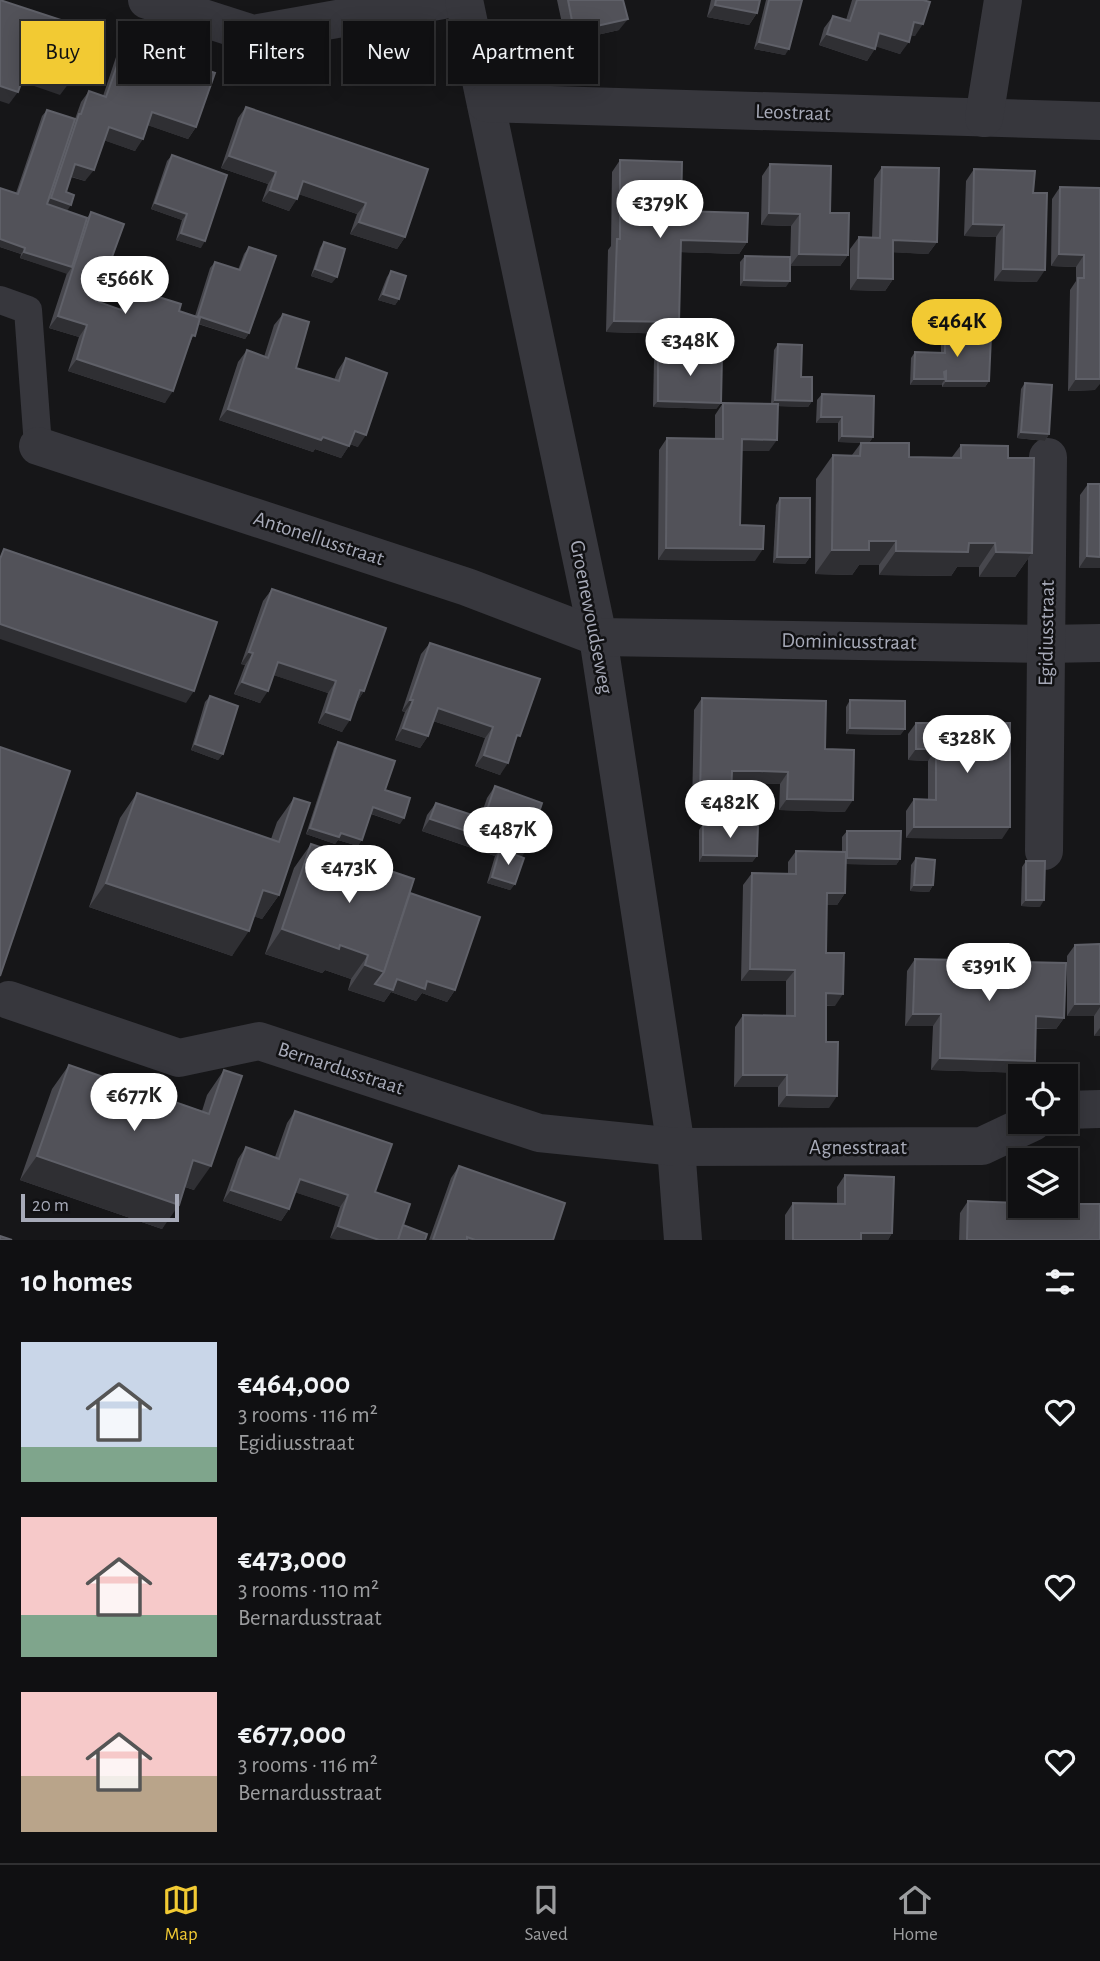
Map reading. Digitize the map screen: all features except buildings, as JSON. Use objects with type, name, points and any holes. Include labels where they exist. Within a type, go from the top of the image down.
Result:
[{"type":"street","points":[[147,0],[253,34],[443,0]]},
{"type":"street","name":"Groenewoudseweg","points":[[464,0],[598,637],[676,1147],[683,1240]]},
{"type":"street","points":[[984,118],[1003,0]]},
{"type":"street","name":"Leostraat","points":[[486,103],[1100,121]]},
{"type":"street","name":"Antonellusstraat","points":[[38,446],[467,587],[598,637]]},
{"type":"street","name":"Egidiusstraat","points":[[1044,851],[1048,457]]},
{"type":"street","name":"Dominicusstraat","points":[[598,637],[1100,643]]},
{"type":"street","name":"Bernardusstraat","points":[[9,1000],[179,1058],[259,1041],[540,1133],[676,1147]]},
{"type":"street","points":[[1078,1110],[1100,1109]]},
{"type":"street","name":"Agnesstraat","points":[[676,1147],[982,1146],[1008,1134]]},
{"type":"lane","points":[[0,300],[28,310],[38,446]]}]
